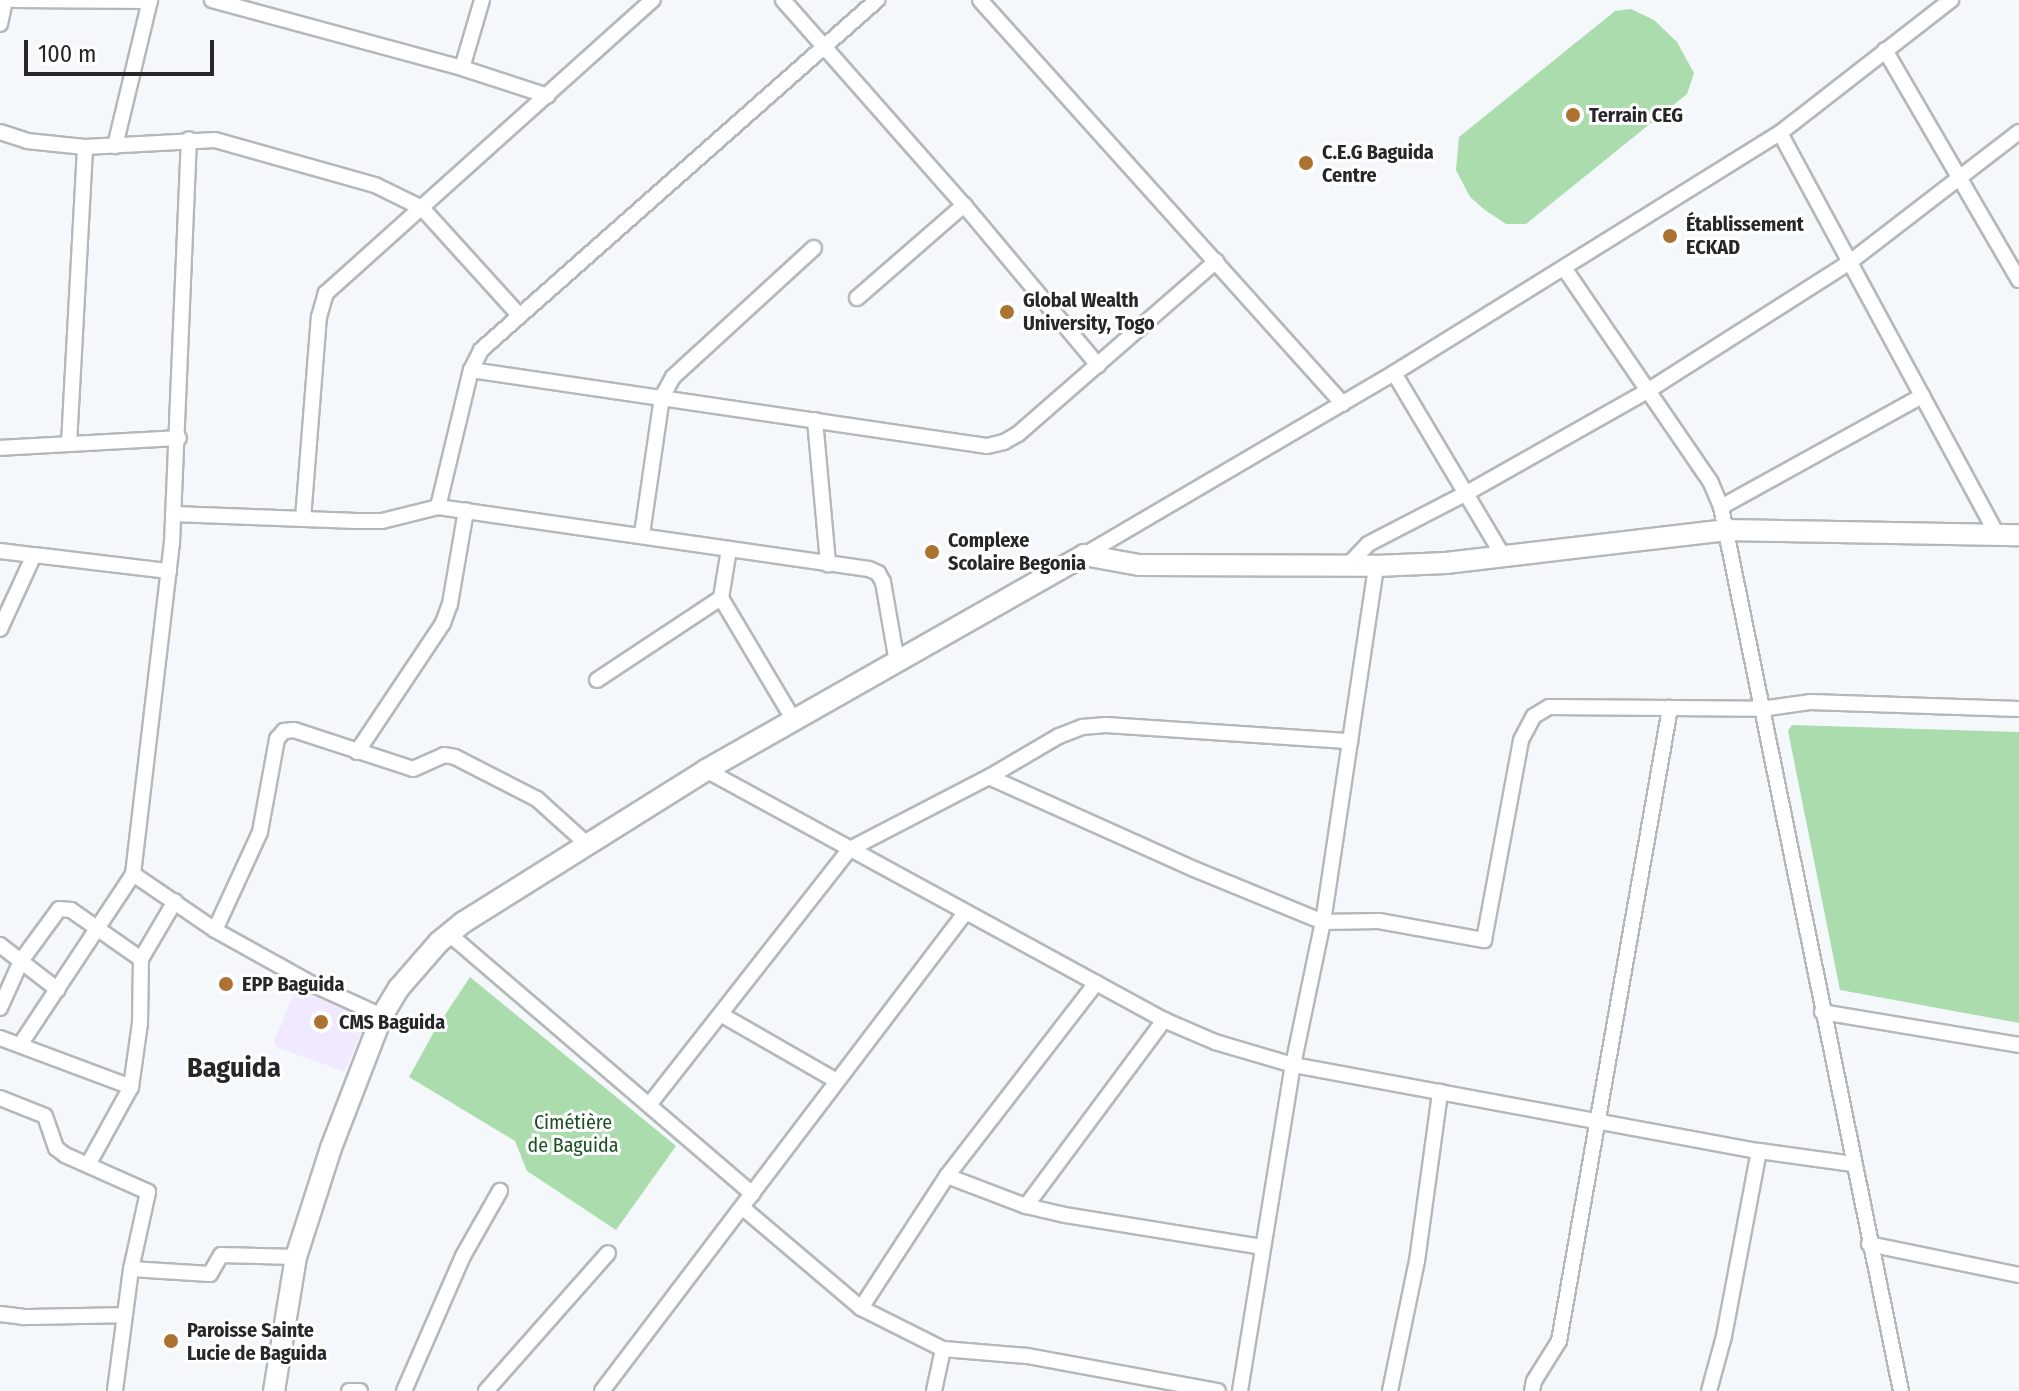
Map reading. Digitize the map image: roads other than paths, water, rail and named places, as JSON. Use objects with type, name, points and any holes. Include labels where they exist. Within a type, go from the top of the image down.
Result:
[{"type":"street","points":[[0,24],[3,0]]},
{"type":"street","points":[[14,0],[150,1],[115,146]]},
{"type":"street","points":[[212,0],[462,68],[548,96]]},
{"type":"street","points":[[462,68],[482,0]]},
{"type":"street","points":[[303,519],[319,317],[326,293],[653,0]]},
{"type":"street","points":[[783,0],[964,205],[1098,365]]},
{"type":"street","points":[[438,507],[471,370],[481,350],[877,0]]},
{"type":"street","points":[[980,0],[1343,404]]},
{"type":"street","points":[[274,1391],[296,1257],[331,1148],[382,1016],[399,988],[448,933],[706,770],[1343,404],[1564,268],[1780,133],[1951,0]]},
{"type":"street","points":[[1885,50],[2019,280]]},
{"type":"street","points":[[0,132],[27,141],[85,147],[189,139],[243,147],[375,185],[422,208],[519,315]]},
{"type":"street","points":[[1347,566],[1368,544],[1467,493],[1649,390],[1850,262],[2019,132]]},
{"type":"street","points":[[1780,133],[1997,534]]},
{"type":"street","points":[[20,1045],[133,874],[169,571],[179,438],[189,139]]},
{"type":"street","points":[[69,444],[85,147]]},
{"type":"street","points":[[857,298],[964,205]]},
{"type":"street","points":[[642,534],[662,397],[688,360],[814,248]]},
{"type":"street","points":[[471,370],[987,446],[1004,442],[1098,365],[1216,261]]},
{"type":"street","points":[[1564,268],[1711,483],[1721,507],[1901,1391]]},
{"type":"street","points":[[1394,373],[1503,556]]},
{"type":"street","points":[[1721,507],[1922,396]]},
{"type":"street","points":[[815,420],[828,564]]},
{"type":"street","points":[[0,448],[179,438]]},
{"type":"street","points":[[173,514],[382,521],[438,507],[642,534],[878,573],[897,662]]},
{"type":"street","points":[[357,752],[443,623],[450,604],[466,510]]},
{"type":"street","points":[[1084,555],[1139,565],[1376,566],[1503,556],[1725,530],[2019,535]]},
{"type":"street","points":[[729,549],[721,598],[793,719]]},
{"type":"street","points":[[0,551],[169,571]]},
{"type":"street","points":[[0,629],[34,555]]},
{"type":"street","points":[[1240,1391],[1293,1065],[1323,922],[1376,566]]},
{"type":"street","points":[[597,680],[721,598]]},
{"type":"street","points":[[989,777],[1194,869],[1323,922],[1379,921],[1484,940],[1521,740],[1534,716],[1549,707],[1761,709],[1810,702],[2019,709]]},
{"type":"street","points":[[1532,1391],[1534,1381],[1559,1341],[1670,708]]},
{"type":"street","points":[[649,1105],[850,849],[989,777],[1059,736],[1082,727],[1106,725],[1350,741]]},
{"type":"street","points":[[215,930],[260,832],[277,739],[284,731],[294,730],[413,769],[444,755],[455,757],[537,799],[589,846]]},
{"type":"street","points":[[706,770],[1164,1020],[1215,1042],[1293,1065],[1759,1151],[1853,1164]]},
{"type":"street","points":[[133,874],[215,930],[314,985],[382,1016]]},
{"type":"street","points":[[89,1163],[131,1087],[140,1023],[141,959],[175,901]]},
{"type":"street","points":[[0,1008],[21,961],[59,909],[71,910],[141,959]]},
{"type":"street","points":[[602,1391],[743,1208],[835,1080],[965,913]]},
{"type":"street","points":[[448,933],[753,1194]]},
{"type":"street","points":[[0,945],[58,990]]},
{"type":"street","points":[[861,1308],[947,1176],[1096,983]]},
{"type":"street","points":[[1822,1012],[2019,1045]]},
{"type":"street","points":[[722,1015],[835,1080]]},
{"type":"street","points":[[1026,1206],[1164,1020]]},
{"type":"street","points":[[0,1038],[131,1087]]},
{"type":"street","points":[[1390,1391],[1417,1261],[1440,1092]]},
{"type":"street","points":[[0,1098],[45,1116],[56,1148],[148,1192],[131,1269],[115,1391]]},
{"type":"street","points":[[1709,1391],[1724,1336],[1759,1151]]},
{"type":"street","points":[[947,1176],[1026,1206],[1262,1247]]},
{"type":"street","points":[[404,1391],[463,1256],[500,1191]]},
{"type":"street","points":[[743,1208],[861,1308],[943,1349],[1027,1356],[1218,1391]]},
{"type":"street","points":[[1869,1244],[2019,1275]]},
{"type":"street","points":[[486,1391],[608,1253]]},
{"type":"street","points":[[131,1269],[210,1274],[221,1255],[296,1257]]},
{"type":"street","points":[[0,1314],[23,1317],[125,1315]]},
{"type":"street","points":[[934,1391],[943,1349]]},
{"type":"street","points":[[349,1391],[360,1391]]},
{"type":"place","name":"Terrain CEG","points":[[1573,115]]},
{"type":"place","name":"C.E.G Baguida Centre","points":[[1306,163]]},
{"type":"place","name":"Établissement ECKAD","points":[[1670,236]]},
{"type":"place","name":"Global Wealth University, Togo","points":[[1007,312]]},
{"type":"place","name":"Complexe Scolaire Begonia","points":[[932,552]]},
{"type":"place","name":"EPP Baguida","points":[[226,984]]},
{"type":"place","name":"CMS Baguida","points":[[321,1022]]},
{"type":"place","name":"Paroisse Sainte Lucie de Baguida","points":[[171,1341]]},
{"type":"district","name":"Baguida","points":[[234,1068]]},
{"type":"park label","name":"Cimétière de Baguida","points":[[573,1134]]}]
